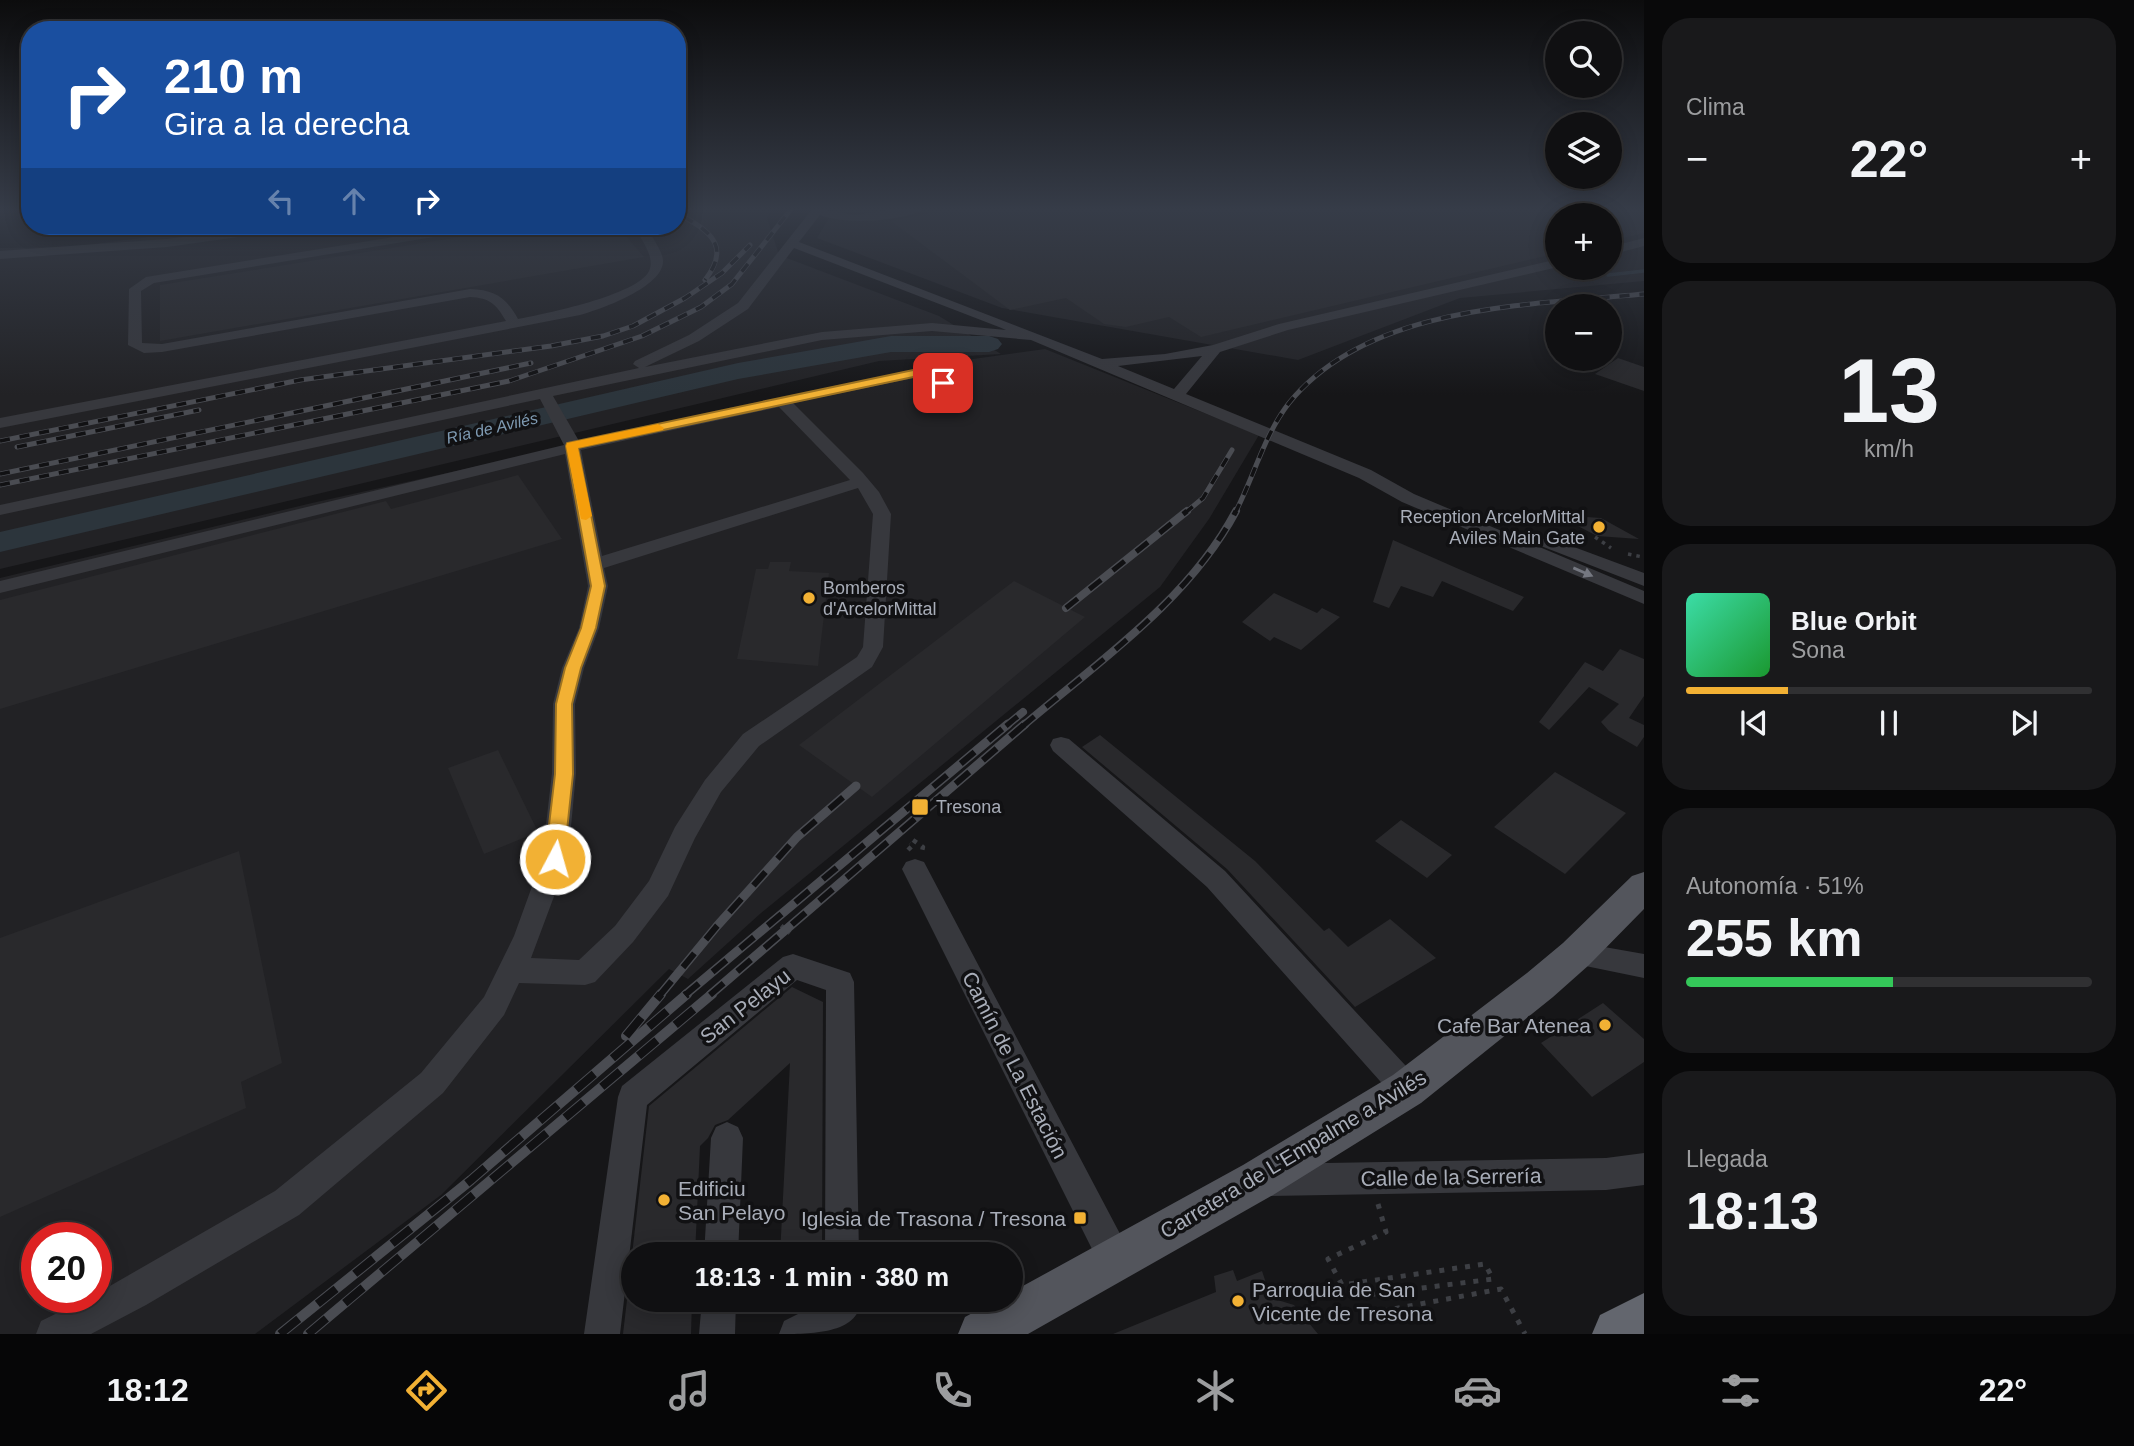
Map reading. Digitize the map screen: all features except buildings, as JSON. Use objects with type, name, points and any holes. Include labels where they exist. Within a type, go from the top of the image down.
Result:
[{"type":"highway","points":[[1619,1334],[1644,1319]]},
{"type":"main road","name":"Carretera de L'Empalme a Avilés","points":[[982,1334],[1258,1181],[1407,1089],[1576,954],[1644,886]]},
{"type":"street","points":[[210,270],[150,280],[135,289],[135,345],[144,349],[162,348],[470,293],[490,293],[499,298],[514,324]]},
{"type":"street","points":[[0,423],[580,311],[645,283],[656,270]]},
{"type":"street","points":[[0,510],[548,400],[639,365],[694,338],[743,306],[771,270]]},
{"type":"street","points":[[872,270],[1365,474],[1408,498],[1644,598]]},
{"type":"street","points":[[1099,364],[1164,358],[1215,349],[1284,327],[1527,270]]},
{"type":"street","points":[[914,328],[937,311],[940,300]]},
{"type":"street","points":[[593,382],[822,336],[914,328],[987,330],[1031,336]]},
{"type":"street","points":[[1176,396],[1215,349]]},
{"type":"street","points":[[0,587],[571,443],[918,373],[930,374],[956,392]]},
{"type":"street","points":[[54,1334],[134,1293],[287,1203],[432,1083],[494,1006],[527,937],[555,859],[564,774],[564,704],[573,668],[589,628],[598,586],[571,443],[548,400]]},
{"type":"street","points":[[512,970],[585,974],[624,934],[659,888],[684,834],[713,786],[751,740],[865,662],[873,646],[882,514],[862,482],[782,401]]},
{"type":"street","points":[[1365,474],[1408,486],[1644,580]]},
{"type":"street","points":[[594,565],[862,482]]},
{"type":"street","points":[[1061,746],[1216,879],[1407,1089]]},
{"type":"street","name":"Camín de La Estación","points":[[915,869],[1116,1261]]},
{"type":"street","points":[[1576,954],[1644,966]]},
{"type":"street","name":"San Pelayu","points":[[602,1334],[633,1097],[793,966],[840,982],[842,1242]]},
{"type":"street","points":[[722,1242],[727,1138]]},
{"type":"street","name":"Calle de la Serrería","points":[[1258,1181],[1606,1174],[1644,1169]]},
{"type":"street","points":[[717,1334],[718,1312]]},
{"type":"street","points":[[797,1334],[839,1312]]},
{"type":"path","points":[[1595,537],[1616,551]]},
{"type":"path","points":[[1625,553],[1643,557]]},
{"type":"path","points":[[773,919],[790,933]]},
{"type":"path","points":[[1370,1178],[1386,1232],[1328,1259],[1342,1285],[1485,1264],[1493,1279],[1359,1296],[1366,1314],[1502,1289],[1525,1334]]},
{"type":"shaded area","points":[[0,270],[819,270],[939,316],[1001,354],[879,361],[0,569]]},
{"type":"shaded area","points":[[902,270],[1545,270],[1545,280],[1622,280],[1622,270],[1644,270],[1644,281],[1460,298],[1298,360],[1002,308]]},
{"type":"shaded area","points":[[1045,349],[1259,435],[1209,519],[1160,587],[761,913],[688,979],[669,969],[441,1195],[255,1334],[0,1334],[0,578],[312,503],[937,364]]},
{"type":"waterway","points":[[1622,273],[1644,271]]},
{"type":"waterway","name":"Ría de Avilés","points":[[0,542],[738,371],[891,344],[989,344]]},
{"type":"railway","points":[[705,280],[711,270]]},
{"type":"railway","points":[[0,441],[300,380],[551,346],[603,336],[633,326],[685,298],[725,270]]},
{"type":"railway","points":[[0,485],[509,381],[642,336],[701,307],[732,284],[743,270]]},
{"type":"railway","points":[[1236,511],[1273,429],[1289,403],[1322,371],[1361,346],[1405,328],[1453,316],[1502,307],[1644,294]]},
{"type":"railway","points":[[0,474],[531,363]]},
{"type":"railway","points":[[17,447],[199,410]]},
{"type":"railway","points":[[1185,513],[1203,498],[1232,450]]},
{"type":"railway","points":[[1066,608],[1187,511]]},
{"type":"railway","points":[[1023,726],[1111,653],[1168,601],[1216,543],[1236,511]]},
{"type":"railway","points":[[1006,726],[1023,712]]},
{"type":"railway","points":[[685,995],[1008,724]]},
{"type":"railway","points":[[710,995],[1025,724]]},
{"type":"railway","points":[[660,995],[717,926],[797,837],[856,786]]},
{"type":"railway","points":[[626,1036],[661,994]]},
{"type":"railway","points":[[280,1334],[471,1180],[687,994]]},
{"type":"railway","points":[[308,1334],[712,994]]},
{"type":"slow traffic","points":[[586,516],[572,446],[658,428]]},
{"type":"place","name":"Reception ArcelorMittal Aviles Main Gate","points":[[1599,527]]},
{"type":"place","name":"Bomberos d'ArcelorMittal","points":[[809,598]]},
{"type":"place","name":"Tresona","points":[[920,807]]},
{"type":"place","name":"Cafe Bar Atenea","points":[[1605,1025]]},
{"type":"place","name":"Edificiu San Pelayo","points":[[664,1200]]},
{"type":"place","name":"Iglesia de Trasona / Tresona","points":[[1080,1218]]},
{"type":"place","name":"Parroquia de San Vicente de Tresona","points":[[1238,1301]]},
{"type":"route","points":[[555,859],[564,774],[564,704],[573,668],[589,628],[598,586],[572,446],[918,373],[930,374],[943,383]]}]
